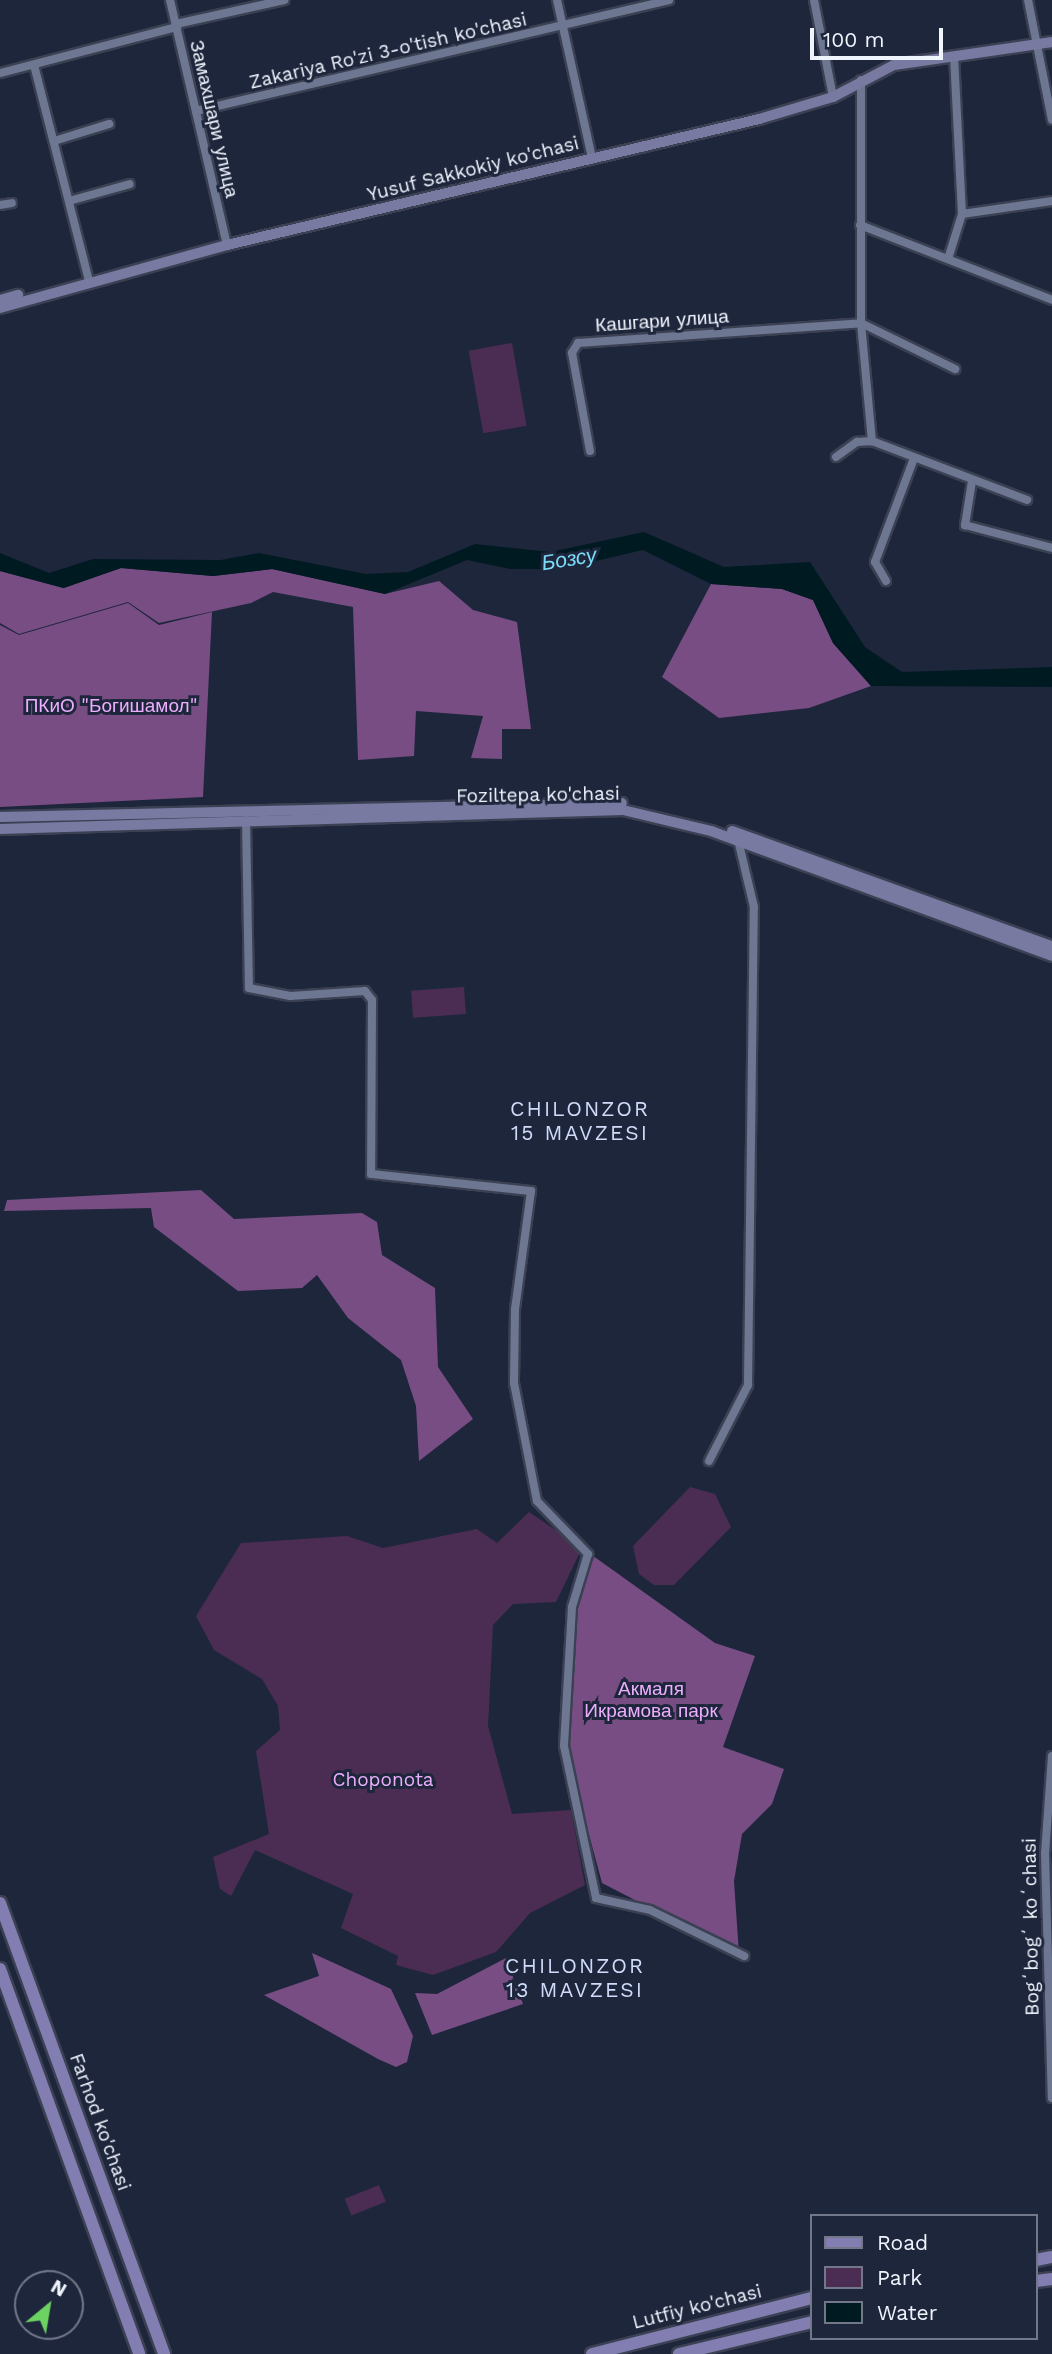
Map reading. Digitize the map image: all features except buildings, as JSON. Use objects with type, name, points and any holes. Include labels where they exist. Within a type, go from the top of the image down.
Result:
[{"type":"main road","name":"Yusuf Sakkokiy ko'chasi","points":[[0,300],[592,158],[833,97],[894,65],[1052,42]]},
{"type":"main road","name":"Yusuf Sakkokiy ko'chasi","points":[[0,308],[89,280]]},
{"type":"main road","name":"Foziltepa ko'chasi","points":[[0,817],[622,803],[739,837],[1052,946]]},
{"type":"main road","name":"Foziltepa ko'chasi","points":[[0,829],[623,810],[739,837],[1052,956]]},
{"type":"main road","name":"Farhod ko'chasi","points":[[0,1903],[5,1934],[22,1963],[164,2354]]},
{"type":"main road","points":[[22,1963],[0,1969],[139,2354]]},
{"type":"main road","name":"Lutfiy ko'chasi","points":[[592,2354],[810,2299]]},
{"type":"main road","points":[[679,2354],[810,2322]]},
{"type":"street","name":"Замахшари улица","points":[[170,0],[227,245]]},
{"type":"street","points":[[0,73],[284,0]]},
{"type":"street","points":[[557,0],[592,158]]},
{"type":"street","name":"Zakariya Ro'zi 3-o'tish ko'chasi","points":[[196,111],[669,0]]},
{"type":"street","points":[[814,0],[833,97]]},
{"type":"street","points":[[1028,0],[1052,120]]},
{"type":"street","points":[[948,259],[962,214],[954,56]]},
{"type":"street","points":[[34,65],[89,280]]},
{"type":"street","points":[[861,80],[861,323],[873,441]]},
{"type":"street","points":[[54,141],[109,124]]},
{"type":"street","points":[[69,201],[130,184]]},
{"type":"street","points":[[962,214],[1052,201]]},
{"type":"street","points":[[0,205],[12,203]]},
{"type":"street","points":[[860,225],[1052,300]]},
{"type":"street","name":"Кашгари улица","points":[[590,451],[572,353],[578,343],[861,323],[956,369]]},
{"type":"street","points":[[836,457],[857,442],[873,441],[913,461],[1027,500]]},
{"type":"street","points":[[886,581],[875,562],[913,461]]},
{"type":"street","points":[[972,481],[965,525],[1052,548]]},
{"type":"street","points":[[246,820],[249,988],[290,996],[365,991],[372,1000],[371,1174],[531,1191],[514,1375],[537,1501],[588,1553],[572,1607],[565,1746],[596,1898],[650,1910],[744,1956]]},
{"type":"street","points":[[709,1461],[742,1402],[749,1367],[754,907],[739,837]]},
{"type":"street","name":"Bogʻbogʻ koʻchasi","points":[[1052,1756],[1045,1853],[1052,2098]]},
{"type":"green space","points":[[512,343],[527,426],[483,433],[469,351]]},
{"type":"green space","points":[[121,568],[213,576],[272,569],[385,594],[439,581],[473,610],[517,622],[531,729],[502,729],[502,759],[471,758],[483,716],[416,711],[414,756],[358,760],[353,607],[273,592],[251,603],[159,623],[128,602],[19,634],[0,623],[0,571],[63,588]]},
{"type":"green space","points":[[711,584],[782,589],[813,600],[833,643],[871,686],[809,708],[719,718],[662,677]]},
{"type":"green space","name":"ПКиО \"Богишамол\"","points":[[128,603],[159,625],[212,612],[203,797],[0,807],[0,625],[19,635]]},
{"type":"green space","points":[[464,987],[466,1014],[413,1018],[411,991]]},
{"type":"green space","points":[[201,1190],[234,1219],[362,1213],[377,1222],[382,1255],[435,1288],[438,1367],[473,1419],[419,1461],[416,1406],[401,1360],[348,1318],[317,1275],[302,1288],[238,1291],[154,1227],[151,1208],[4,1211],[7,1200]]},
{"type":"green space","points":[[690,1487],[715,1494],[731,1527],[674,1585],[654,1585],[639,1574],[633,1546]]},
{"type":"green space","name":"Choponota","points":[[529,1512],[582,1548],[556,1602],[513,1604],[493,1625],[488,1726],[512,1814],[571,1810],[585,1885],[530,1913],[496,1952],[433,1975],[396,1965],[398,1956],[341,1928],[353,1894],[255,1850],[231,1896],[220,1889],[213,1857],[269,1834],[256,1751],[280,1730],[278,1706],[262,1679],[214,1650],[196,1616],[241,1543],[347,1536],[383,1548],[477,1529],[497,1543]]},
{"type":"green space","name":"Акмаля Икрамова парк","points":[[589,1553],[715,1643],[755,1656],[723,1747],[784,1769],[772,1804],[742,1834],[734,1881],[739,1954],[602,1883],[566,1749],[568,1608]]},
{"type":"green space","points":[[312,1953],[391,1989],[413,2036],[407,2062],[396,2067],[378,2059],[264,1995],[319,1976]]},
{"type":"green space","points":[[506,1958],[523,2004],[432,2035],[415,1993],[437,1994]]},
{"type":"green space","points":[[379,2185],[386,2202],[351,2216],[345,2199]]},
{"type":"water","name":"Бозсу","points":[[644,532],[724,567],[810,562],[865,647],[902,672],[1052,667],[1052,687],[871,686],[833,643],[813,600],[782,589],[711,584],[643,550],[561,569],[510,569],[467,560],[385,594],[272,569],[213,576],[121,568],[64,588],[0,571],[0,553],[49,573],[93,559],[221,560],[259,553],[366,574],[408,572],[475,544],[550,552]]},
{"type":"district","name":"CHILONZOR 15 MAVZESI","points":[[580,1121]]},
{"type":"district","name":"CHILONZOR 13 MAVZESI","points":[[575,1978]]}]
